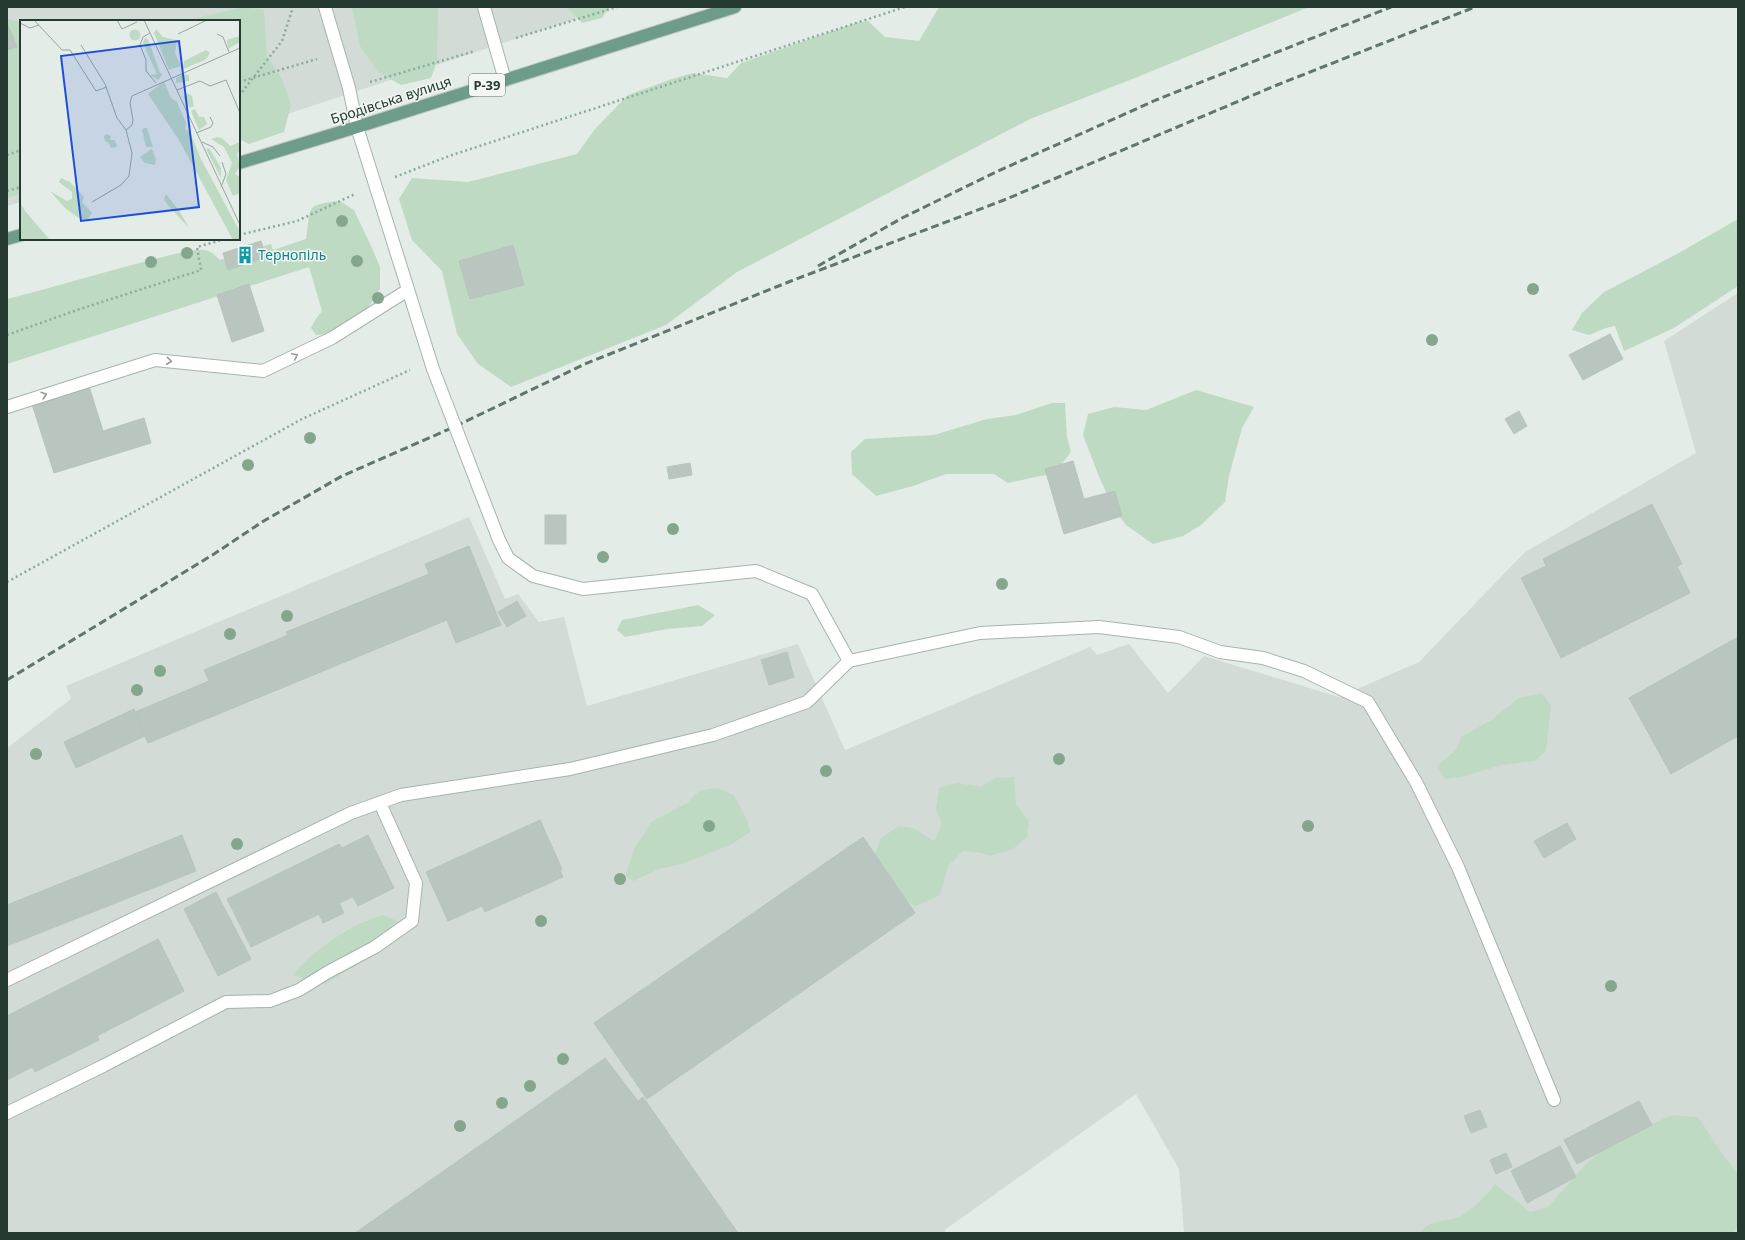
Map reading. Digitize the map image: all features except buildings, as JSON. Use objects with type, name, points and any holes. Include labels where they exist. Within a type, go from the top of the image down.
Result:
[{"type":"main road","name":"Бродівська вулиця","points":[[240,162],[357,127],[735,7]]},
{"type":"main road","points":[[7,239],[20,235]]},
{"type":"street","points":[[325,7],[349,88],[357,127],[374,185],[432,365],[499,540],[508,558],[533,576],[583,589],[756,571],[812,594],[849,661]]},
{"type":"street","points":[[484,7],[505,80]]},
{"type":"street","points":[[7,406],[155,360],[263,371],[332,338],[408,290]]},
{"type":"street","points":[[7,980],[351,814],[401,795],[570,769],[713,735],[807,702],[849,661],[980,633],[1099,627],[1179,636],[1220,652],[1263,658],[1304,671],[1368,702],[1416,782],[1458,867],[1554,1100]]},
{"type":"street","points":[[7,1113],[103,1066],[226,1002],[270,1001],[299,990],[328,972],[375,947],[412,921],[416,883],[380,803]]},
{"type":"path","points":[[240,95],[282,41],[293,7]]},
{"type":"path","points":[[240,235],[297,221],[374,185],[448,156],[905,7]]},
{"type":"path","points":[[240,82],[338,52]]},
{"type":"path","points":[[7,155],[20,150]]},
{"type":"path","points":[[7,191],[20,187]]},
{"type":"path","points":[[7,335],[77,310],[202,270],[197,247],[222,240]]},
{"type":"path","points":[[7,582],[302,419],[432,365]]},
{"type":"shaded area","points":[[7,7],[612,7],[240,130],[240,20],[20,20],[20,202],[7,206]]},
{"type":"shaded area","points":[[1738,293],[1738,1233],[1184,1233],[1179,1169],[1136,1094],[946,1229],[944,1233],[7,1233],[7,748],[71,699],[66,686],[469,517],[505,599],[518,594],[539,622],[564,617],[587,706],[798,644],[845,750],[1090,647],[1097,655],[1129,644],[1168,693],[1204,656],[1339,697],[1419,662],[1525,552],[1696,453],[1664,341]]},
{"type":"green space","points":[[244,7],[264,10],[267,56],[282,79],[291,105],[284,132],[249,144],[240,140],[240,20],[192,20]]},
{"type":"green space","points":[[352,7],[438,7],[437,62],[431,78],[401,85],[378,72],[360,46]]},
{"type":"green space","points":[[567,7],[610,7],[602,18],[582,23]]},
{"type":"green space","points":[[939,7],[1309,7],[1030,119],[737,272],[666,325],[511,387],[478,364],[457,334],[442,271],[412,240],[399,199],[412,178],[468,182],[577,154],[595,129],[628,95],[693,73],[727,78],[741,63],[856,23],[868,21],[885,37],[919,41]]},
{"type":"green space","points":[[7,18],[20,23],[20,194],[7,198]]},
{"type":"green space","points":[[340,201],[354,210],[380,267],[380,289],[368,308],[342,328],[327,334],[316,335],[311,328],[322,311],[309,267],[7,364],[7,299],[186,251],[205,250],[215,255],[220,260],[271,244],[273,250],[306,239],[311,210],[315,206],[328,202]]},
{"type":"green space","points":[[1738,219],[1738,286],[1674,328],[1624,351],[1615,326],[1589,335],[1572,330],[1582,313],[1604,292],[1677,254]]},
{"type":"green space","points":[[1196,390],[1254,407],[1242,428],[1229,476],[1225,502],[1201,525],[1183,536],[1153,544],[1126,525],[1114,509],[1100,479],[1083,435],[1088,414],[1114,407],[1146,410]]},
{"type":"green space","points":[[1052,403],[1065,403],[1067,437],[1071,452],[1055,473],[1008,483],[994,474],[946,474],[913,486],[876,496],[852,474],[851,452],[865,439],[934,435],[987,419],[1016,415]]},
{"type":"green space","points":[[698,605],[715,615],[702,626],[667,629],[625,637],[617,630],[622,620]]},
{"type":"green space","points":[[1542,693],[1551,705],[1546,751],[1535,761],[1502,765],[1461,777],[1445,779],[1437,766],[1456,750],[1461,737],[1490,721],[1519,698]]},
{"type":"green space","points":[[1014,777],[1016,804],[1029,821],[1027,837],[1013,849],[990,856],[981,853],[963,851],[948,866],[940,895],[916,906],[893,897],[873,859],[881,838],[899,826],[913,828],[934,841],[942,824],[936,810],[939,788],[957,783],[981,787],[995,778]]},
{"type":"green space","points":[[718,788],[734,795],[746,817],[750,832],[732,844],[682,864],[659,869],[634,881],[625,876],[635,848],[651,822],[687,803],[699,791]]},
{"type":"green space","points":[[384,915],[403,924],[390,943],[372,956],[325,984],[316,983],[293,975],[297,969],[312,955],[340,935],[362,923]]},
{"type":"green space","points":[[1672,1115],[1698,1117],[1723,1155],[1738,1174],[1738,1226],[1732,1233],[1420,1233],[1428,1225],[1456,1218],[1471,1210],[1495,1184],[1530,1212],[1548,1207],[1587,1163],[1612,1142]]},
{"type":"railway","points":[[818,266],[902,218],[996,172],[1156,100],[1391,7]]},
{"type":"railway","points":[[7,680],[214,554],[262,522],[342,476],[454,427],[585,364],[791,281],[1004,200],[1277,85],[1475,7]]},
{"type":"place","name":"Тернопіль","points":[[245,255]]}]
